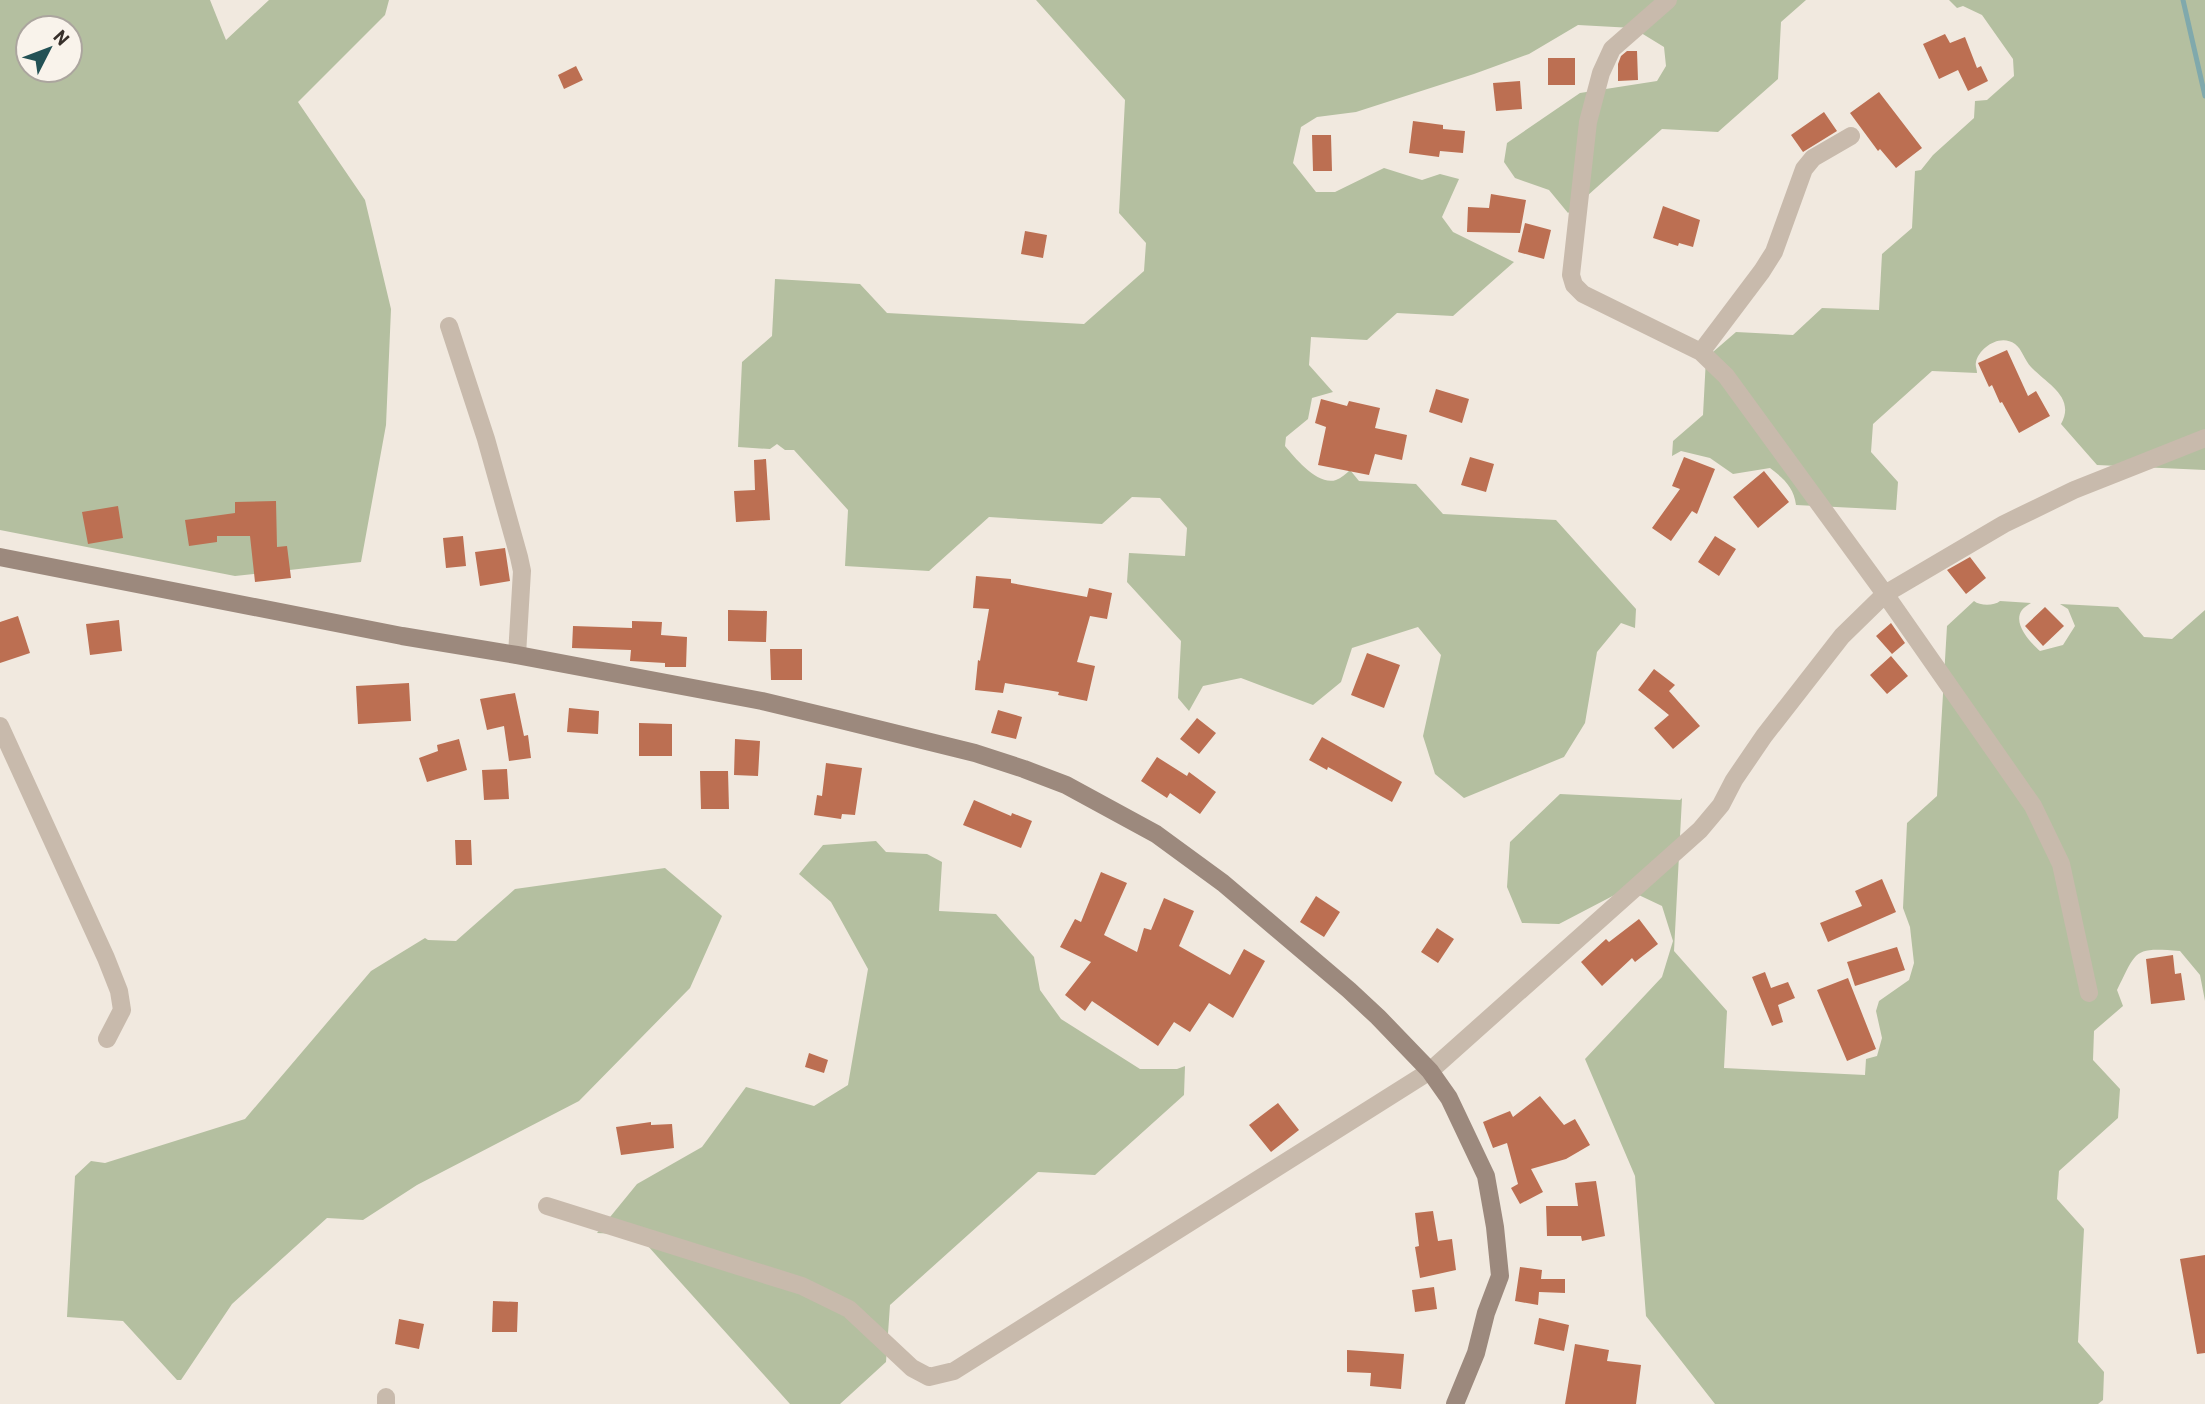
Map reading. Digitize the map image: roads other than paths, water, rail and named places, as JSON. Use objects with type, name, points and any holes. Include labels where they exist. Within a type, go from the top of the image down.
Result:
[{"type":"main road","points":[[0,557],[389,634],[762,701],[975,753],[1066,785],[1156,834],[1223,883],[1349,990],[1430,1071],[1449,1098],[1486,1176],[1500,1276],[1486,1313],[1476,1353],[1455,1404]]},
{"type":"street","points":[[1668,0],[1612,49],[1601,72],[1588,122],[1571,275],[1574,285],[1583,294],[1701,352],[1711,360],[1726,376],[1885,594],[2033,806],[2048,835],[2060,864],[2089,993]]},
{"type":"street","points":[[1701,352],[1774,252],[1804,169],[1813,158],[1851,136]]},
{"type":"street","points":[[449,326],[485,439],[522,571],[516,655]]},
{"type":"street","points":[[547,1206],[802,1286],[849,1309],[912,1368],[929,1377],[954,1371],[1430,1071],[1700,830],[1721,805],[1734,779],[1764,736],[1834,646],[1885,594],[2004,524],[2074,490],[2205,438]]},
{"type":"street","points":[[0,726],[119,992],[122,1010],[107,1039]]},
{"type":"waterway","points":[[2183,0],[2205,96]]}]
